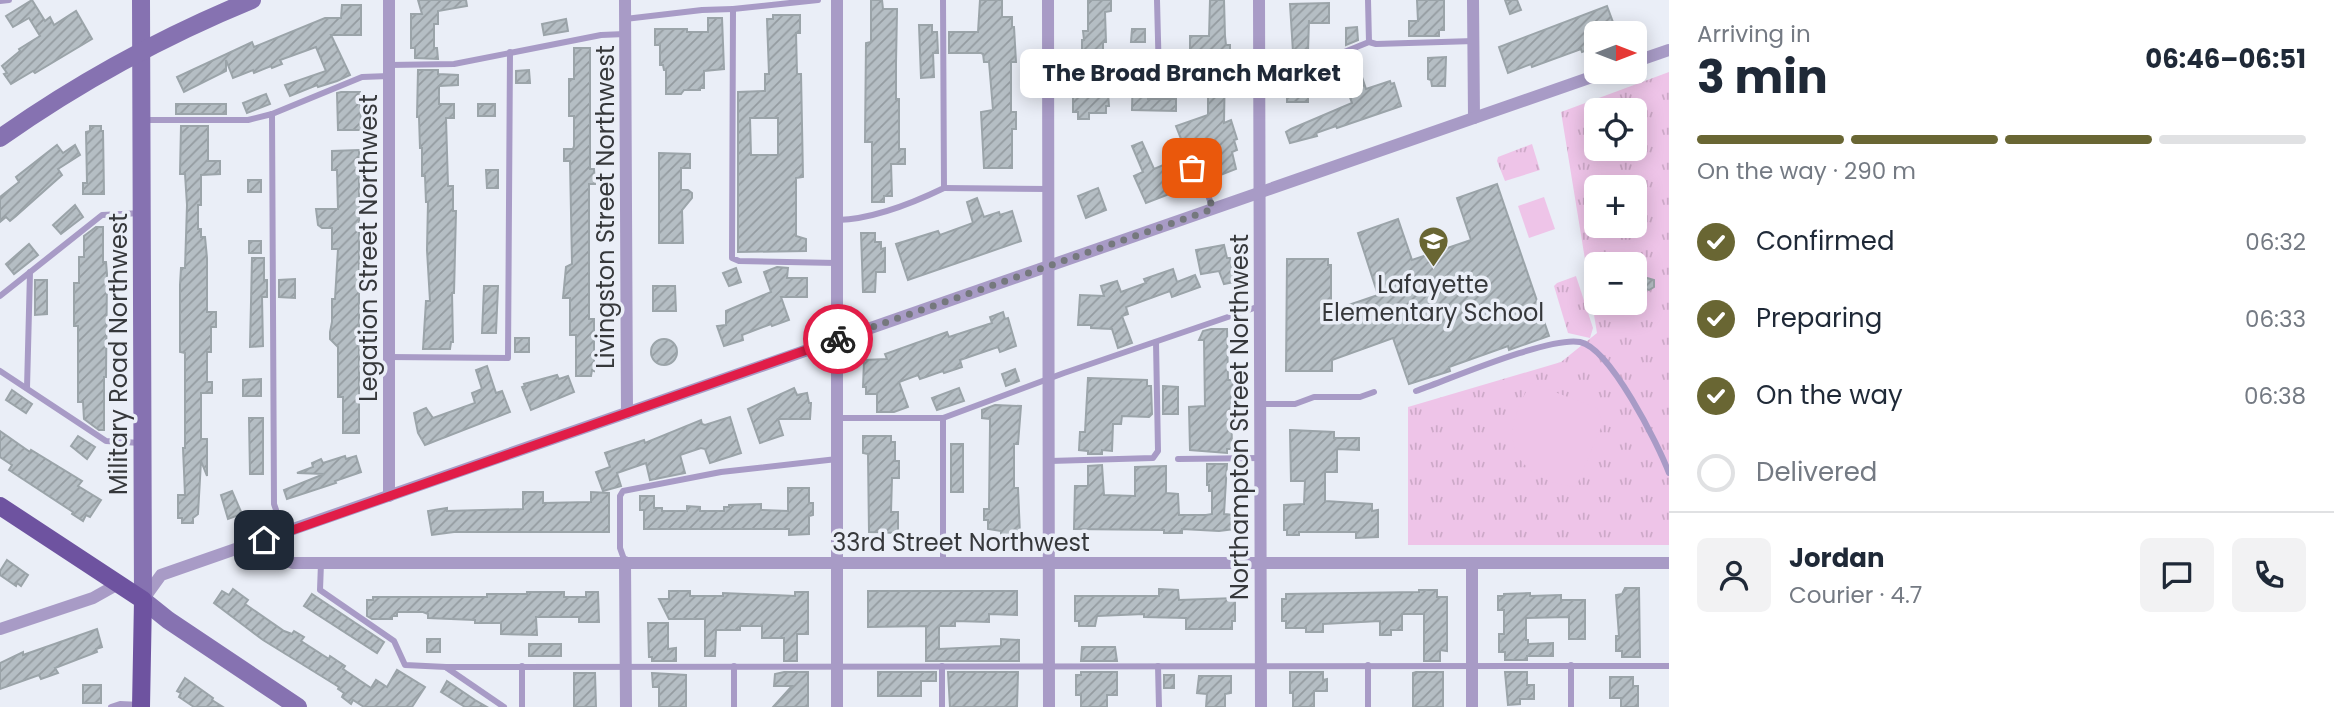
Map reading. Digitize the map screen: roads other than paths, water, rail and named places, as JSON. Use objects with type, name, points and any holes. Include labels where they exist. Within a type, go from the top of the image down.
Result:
[{"type":"main road","name":"Military Road Northwest","points":[[141,0],[141,706]]},
{"type":"main road","points":[[0,138],[68,93],[141,53],[252,0]]},
{"type":"main road","points":[[0,506],[298,707]]},
{"type":"street","name":"Legation Street Northwest","points":[[389,0],[389,496]]},
{"type":"street","name":"Livingston Street Northwest","points":[[625,0],[627,413]]},
{"type":"street","points":[[837,0],[837,707]]},
{"type":"street","points":[[1048,0],[1049,707]]},
{"type":"street","name":"Northampton Street Northwest","points":[[1259,0],[1261,707]]},
{"type":"street","points":[[1473,0],[1474,118]]},
{"type":"street","points":[[1647,58],[1669,50]]},
{"type":"street","points":[[143,600],[161,575],[1584,80]]},
{"type":"street","name":"33rd Street Northwest","points":[[264,540],[275,557],[284,561],[321,563],[1669,563]]},
{"type":"street","points":[[625,562],[626,707]]},
{"type":"street","points":[[1472,563],[1472,707]]},
{"type":"street","points":[[0,629],[93,598],[118,584]]},
{"type":"lane","points":[[0,1],[9,0]]},
{"type":"lane","points":[[625,19],[818,0]]},
{"type":"lane","points":[[943,0],[944,188]]},
{"type":"lane","points":[[1157,0],[1159,78]]},
{"type":"lane","points":[[1368,0],[1369,41]]},
{"type":"lane","points":[[733,9],[732,258],[739,261],[837,263]]},
{"type":"lane","points":[[141,120],[248,120],[272,114],[362,77],[389,71],[454,64],[601,35],[625,34]]},
{"type":"lane","points":[[1259,77],[1322,61],[1369,41],[1376,44],[1474,41]]},
{"type":"lane","points":[[388,357],[508,358],[510,52]]},
{"type":"lane","points":[[272,114],[274,504],[284,533]]},
{"type":"lane","points":[[1185,155],[1205,187],[1213,209]]},
{"type":"lane","points":[[837,220],[853,220],[944,188],[1048,189]]},
{"type":"lane","points":[[0,296],[102,215],[142,213]]},
{"type":"lane","points":[[27,388],[30,272]]},
{"type":"lane","points":[[837,418],[943,418],[1261,306]]},
{"type":"lane","points":[[1049,461],[1153,458],[1158,451],[1156,342]]},
{"type":"lane","points":[[1416,391],[1553,343],[1582,342],[1592,346],[1617,376],[1645,422],[1669,472]]},
{"type":"lane","points":[[0,371],[106,441],[143,443]]},
{"type":"lane","points":[[1261,404],[1295,404],[1314,397],[1360,397],[1374,392]]},
{"type":"lane","points":[[943,418],[943,563]]},
{"type":"lane","points":[[1178,459],[1261,458]]},
{"type":"lane","points":[[625,562],[620,548],[620,496],[623,491],[721,472],[837,459]]},
{"type":"lane","points":[[321,563],[320,590],[394,641],[405,665],[1669,666]]},
{"type":"lane","points":[[1368,665],[1368,707]]},
{"type":"lane","points":[[1571,665],[1571,707]]},
{"type":"lane","points":[[522,666],[522,707]]},
{"type":"lane","points":[[734,666],[734,707]]},
{"type":"lane","points":[[942,666],[942,707]]},
{"type":"lane","points":[[1158,666],[1159,707]]},
{"type":"lane","points":[[446,667],[504,707]]},
{"type":"lane","points":[[111,707],[120,704],[141,706]]},
{"type":"place","name":"The Broad Branch Market","points":[[1192,168]]},
{"type":"place","name":"Lafayette Elementary School","points":[[1433,269]]}]
